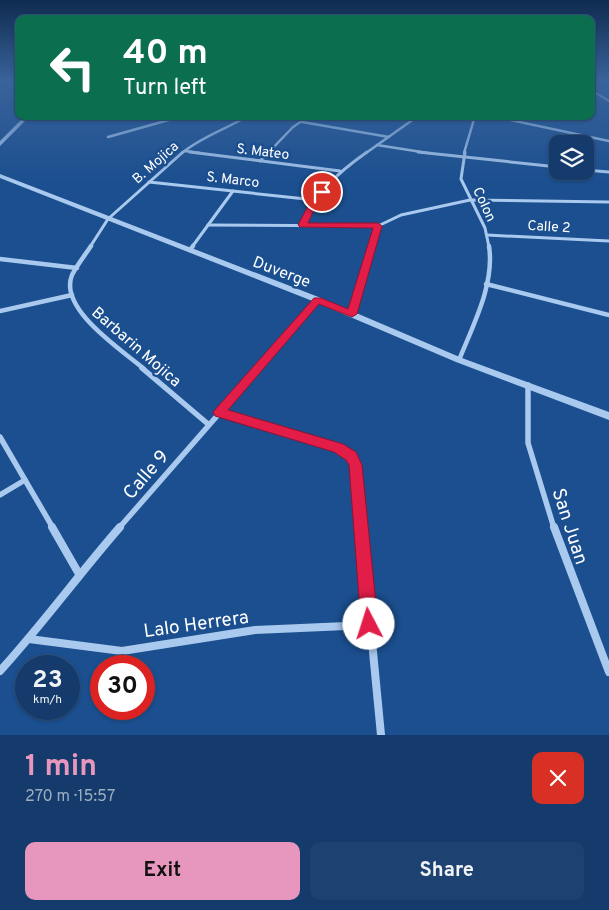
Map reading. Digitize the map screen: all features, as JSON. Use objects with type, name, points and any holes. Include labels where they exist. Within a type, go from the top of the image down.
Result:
[{"type":"street","points":[[1,141],[24,120]]},
{"type":"street","points":[[108,137],[169,120]]},
{"type":"street","name":"B. Mojica","points":[[72,276],[108,219],[184,151],[201,139],[226,130],[242,120]]},
{"type":"street","points":[[260,161],[293,127],[304,120]]},
{"type":"street","points":[[302,225],[315,200],[340,171],[412,120]]},
{"type":"street","name":"Colon","points":[[459,360],[477,315],[486,284],[489,260],[487,234],[470,200],[460,173],[474,120]]},
{"type":"street","points":[[511,120],[609,141]]},
{"type":"street","points":[[302,122],[352,129],[388,137]]},
{"type":"street","points":[[377,145],[549,166]]},
{"type":"street","name":"S. Mateo","points":[[184,151],[340,171]]},
{"type":"street","points":[[594,171],[609,172]]},
{"type":"street","name":"Duverge","points":[[0,176],[318,300],[459,360],[609,416]]},
{"type":"street","name":"S. Marco","points":[[149,182],[315,200]]},
{"type":"street","points":[[190,250],[233,191]]},
{"type":"street","points":[[208,225],[378,226],[410,213],[470,200],[609,202]]},
{"type":"street","points":[[352,314],[378,226]]},
{"type":"street","name":"Calle 2","points":[[487,234],[609,241]]},
{"type":"street","points":[[0,259],[77,268]]},
{"type":"street","name":"Barbarin Mojica","points":[[72,276],[70,286],[73,304],[85,319],[208,424]]},
{"type":"street","points":[[486,284],[609,315]]},
{"type":"street","points":[[0,311],[72,295]]},
{"type":"street","name":"Calle 9","points":[[0,671],[29,639],[79,574],[318,300]]},
{"type":"street","name":"San Juan","points":[[528,385],[528,444],[562,553],[609,672]]},
{"type":"street","points":[[219,412],[338,448],[351,456],[355,465],[369,624],[382,735]]},
{"type":"street","points":[[0,437],[79,574]]},
{"type":"street","points":[[0,495],[25,480]]},
{"type":"street","name":"Lalo Herrera","points":[[29,639],[122,650],[255,630],[369,624]]},
{"type":"route","points":[[322,192],[315,200],[302,225],[378,226],[352,314],[318,300],[219,412],[338,448],[351,456],[355,465],[369,624]]}]
